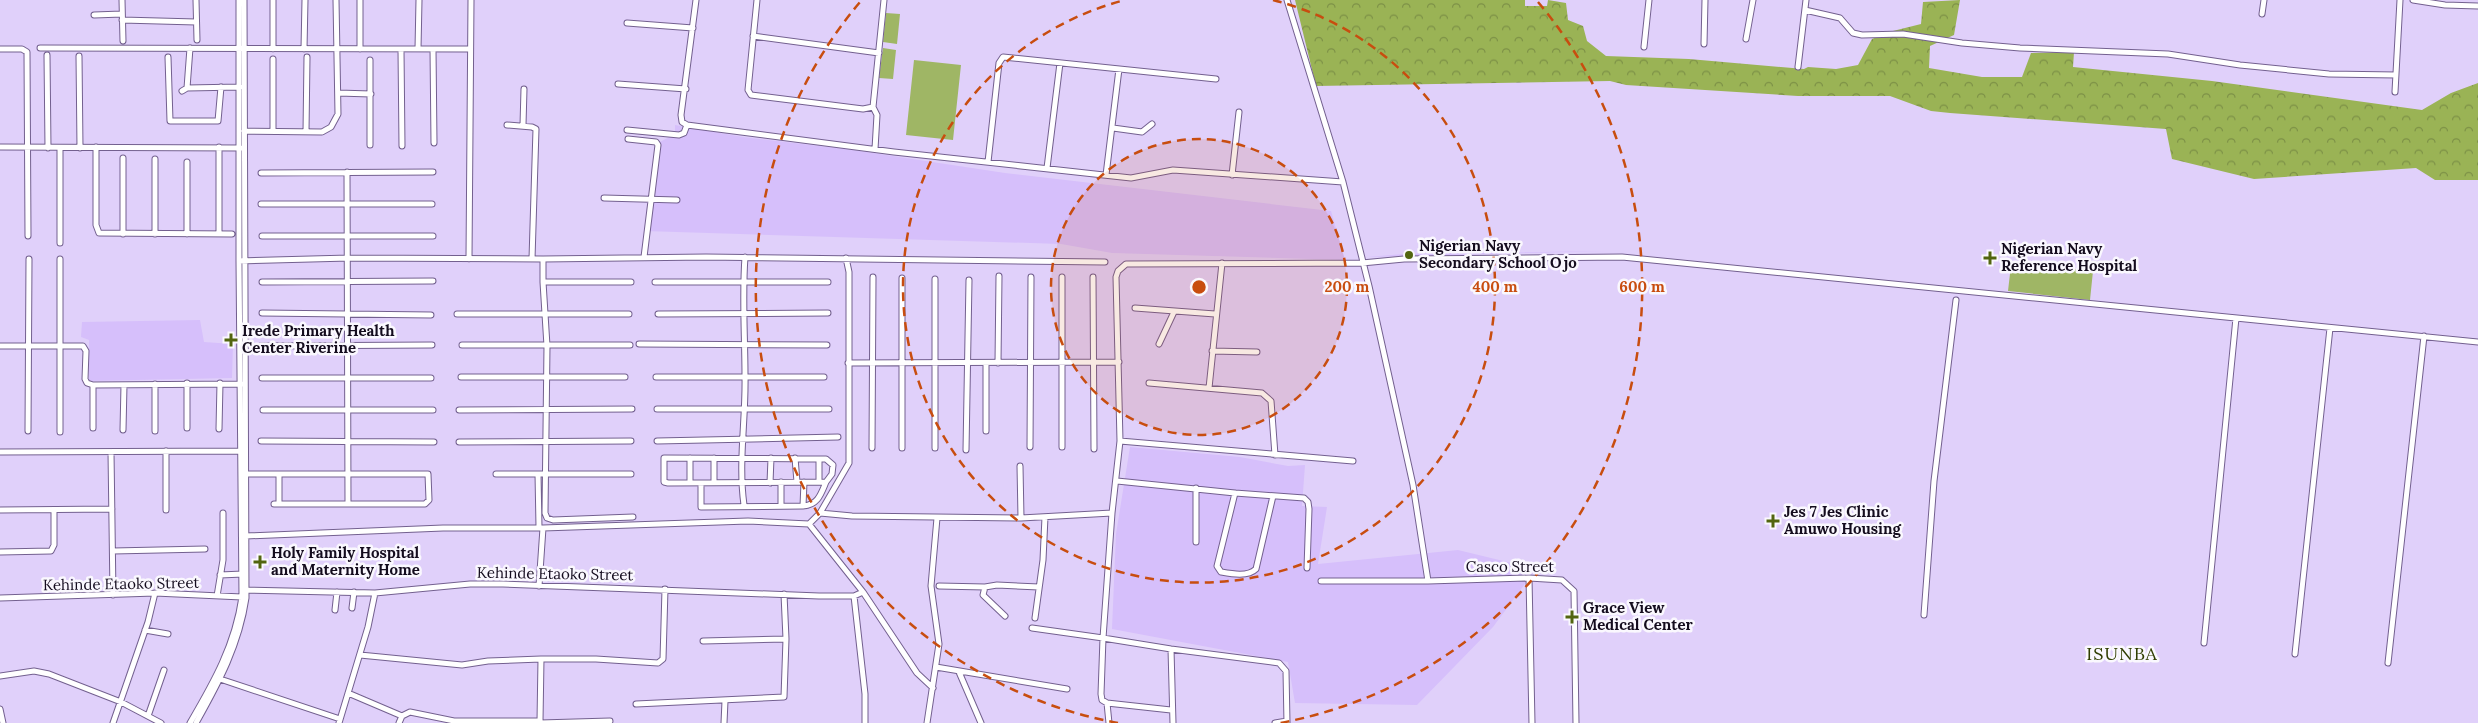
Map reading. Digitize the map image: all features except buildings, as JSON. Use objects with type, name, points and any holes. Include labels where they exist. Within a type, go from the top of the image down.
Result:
[{"type":"street","points":[[122,0],[123,42]]},
{"type":"street","points":[[196,0],[197,40]]},
{"type":"street","points":[[190,723],[218,678],[235,634],[244,574],[240,0]]},
{"type":"street","points":[[241,48],[244,0]]},
{"type":"street","points":[[273,0],[273,49]]},
{"type":"street","points":[[304,0],[304,49]]},
{"type":"street","points":[[244,131],[322,132],[332,127],[338,114],[336,0]]},
{"type":"street","points":[[360,0],[360,49]]},
{"type":"street","points":[[418,49],[419,0]]},
{"type":"street","points":[[469,258],[471,0]]},
{"type":"street","points":[[696,0],[681,120],[687,125],[875,149],[1140,178],[1173,170],[1343,182]]},
{"type":"street","points":[[757,0],[748,90],[751,95],[862,109],[873,107]]},
{"type":"street","points":[[875,149],[877,115],[873,107],[884,0]]},
{"type":"street","points":[[1287,0],[1343,182],[1362,263],[1370,286],[1408,458],[1428,581]]},
{"type":"street","points":[[1644,47],[1649,0]]},
{"type":"street","points":[[1704,44],[1705,0]]},
{"type":"street","points":[[1746,39],[1752,0]]},
{"type":"street","points":[[1798,67],[1806,0]]},
{"type":"street","points":[[2262,14],[2264,0]]},
{"type":"street","points":[[2395,92],[2400,0]]},
{"type":"street","points":[[2413,0],[2445,5],[2478,6]]},
{"type":"street","points":[[1805,10],[1840,18],[1854,33],[1862,34],[1903,34],[1962,43],[2020,48],[2168,54],[2240,65],[2329,74],[2396,75]]},
{"type":"street","points":[[94,15],[122,14]]},
{"type":"street","points":[[122,20],[196,22]]},
{"type":"street","points":[[627,23],[693,28]]},
{"type":"street","points":[[753,36],[879,53]]},
{"type":"street","points":[[0,49],[22,48],[27,52],[28,236]]},
{"type":"street","points":[[40,48],[470,49]]},
{"type":"street","points":[[190,48],[185,89],[241,87]]},
{"type":"street","points":[[433,49],[434,143]]},
{"type":"street","points":[[401,50],[402,146]]},
{"type":"street","points":[[47,55],[48,148]]},
{"type":"street","points":[[79,56],[80,148]]},
{"type":"street","points":[[168,57],[170,122],[218,121],[221,87]]},
{"type":"street","points":[[988,162],[1000,59],[1003,57],[1216,80]]},
{"type":"street","points":[[306,132],[307,58]]},
{"type":"street","points":[[273,59],[273,132]]},
{"type":"street","points":[[370,60],[370,145]]},
{"type":"street","points":[[1047,168],[1060,63]]},
{"type":"street","points":[[1106,175],[1119,69]]},
{"type":"street","points":[[618,84],[686,89]]},
{"type":"street","points":[[241,87],[244,131],[241,148]]},
{"type":"street","points":[[523,125],[524,89]]},
{"type":"street","points":[[338,93],[371,94]]},
{"type":"street","points":[[1232,175],[1239,112]]},
{"type":"street","points":[[1113,128],[1142,132],[1152,124]]},
{"type":"street","points":[[507,125],[532,126],[536,129],[537,134],[532,259]]},
{"type":"street","points":[[627,130],[679,135],[684,133],[687,125]]},
{"type":"street","points":[[628,139],[656,142],[658,145],[644,257]]},
{"type":"street","points":[[0,147],[241,148]]},
{"type":"street","points":[[96,147],[96,229],[99,233],[232,234]]},
{"type":"street","points":[[60,148],[60,243]]},
{"type":"street","points":[[218,148],[219,234]]},
{"type":"street","points":[[123,158],[123,234]]},
{"type":"street","points":[[155,159],[155,234]]},
{"type":"street","points":[[187,162],[187,234]]},
{"type":"street","points":[[347,172],[349,258],[348,503]]},
{"type":"street","points":[[261,173],[433,172]]},
{"type":"street","points":[[604,198],[677,200]]},
{"type":"street","points":[[261,204],[432,204]]},
{"type":"street","points":[[262,236],[433,236]]},
{"type":"street","points":[[242,260],[744,257],[1106,262]]},
{"type":"street","points":[[744,257],[742,314],[745,376],[741,484],[744,505]]},
{"type":"street","points":[[246,536],[443,528],[748,521],[809,524],[820,513],[849,463],[849,272],[846,258]]},
{"type":"street","points":[[1171,710],[1108,703],[1101,698],[1103,638],[1112,513],[1120,442],[1116,277],[1121,267],[1134,263],[1362,263],[1404,258],[1630,258],[2478,342]]},
{"type":"street","points":[[28,431],[29,259]]},
{"type":"street","points":[[60,259],[60,432]]},
{"type":"street","points":[[544,259],[543,282],[547,346],[545,513],[547,518],[553,520],[634,517]]},
{"type":"street","points":[[1210,388],[1215,314],[1222,263]]},
{"type":"street","points":[[998,363],[999,276]]},
{"type":"street","points":[[872,448],[873,277]]},
{"type":"street","points":[[1030,447],[1032,363],[1031,277]]},
{"type":"street","points":[[1062,277],[1062,447]]},
{"type":"street","points":[[1093,277],[1094,449]]},
{"type":"street","points":[[902,278],[902,448]]},
{"type":"street","points":[[935,448],[936,279]]},
{"type":"street","points":[[966,450],[968,280]]},
{"type":"street","points":[[262,282],[433,281]]},
{"type":"street","points":[[543,282],[631,282]]},
{"type":"street","points":[[655,282],[828,282]]},
{"type":"street","points":[[1924,615],[1934,481],[1956,300]]},
{"type":"street","points":[[1135,308],[1215,314]]},
{"type":"street","points":[[1159,344],[1174,312]]},
{"type":"street","points":[[262,313],[431,315]]},
{"type":"street","points":[[658,314],[828,313]]},
{"type":"street","points":[[457,314],[629,314]]},
{"type":"street","points":[[2204,643],[2236,318]]},
{"type":"street","points":[[2295,654],[2330,328]]},
{"type":"street","points":[[2388,663],[2424,336]]},
{"type":"street","points":[[639,344],[827,345]]},
{"type":"street","points":[[261,346],[432,345]]},
{"type":"street","points":[[462,346],[630,345]]},
{"type":"street","points":[[0,346],[83,346],[86,350],[86,383],[93,385],[243,384]]},
{"type":"street","points":[[1212,351],[1257,352]]},
{"type":"street","points":[[848,363],[1119,362]]},
{"type":"street","points":[[986,363],[986,431]]},
{"type":"street","points":[[461,377],[624,377]]},
{"type":"street","points":[[656,377],[824,377]]},
{"type":"street","points":[[262,378],[431,378]]},
{"type":"street","points":[[187,383],[187,428]]},
{"type":"street","points":[[219,429],[220,383]]},
{"type":"street","points":[[1149,383],[1262,394],[1271,401],[1275,455]]},
{"type":"street","points":[[123,430],[124,384]]},
{"type":"street","points":[[155,384],[155,431]]},
{"type":"street","points":[[93,385],[93,428]]},
{"type":"street","points":[[263,410],[348,408],[434,410]]},
{"type":"street","points":[[459,410],[632,409]]},
{"type":"street","points":[[657,409],[828,409]]},
{"type":"street","points":[[657,441],[838,437]]},
{"type":"street","points":[[261,442],[348,440],[434,442]]},
{"type":"street","points":[[459,442],[631,441]]},
{"type":"street","points":[[1120,442],[1353,461]]},
{"type":"street","points":[[166,451],[166,510]]},
{"type":"street","points":[[0,452],[243,451]]},
{"type":"street","points":[[243,451],[246,474],[246,536],[244,545]]},
{"type":"street","points":[[111,452],[113,595]]},
{"type":"street","points":[[701,484],[701,506],[810,506],[818,501],[826,482],[832,474],[833,465],[826,459],[664,458],[664,482],[741,484],[826,482]]},
{"type":"street","points":[[690,458],[690,482]]},
{"type":"street","points":[[714,458],[714,483]]},
{"type":"street","points":[[770,483],[771,458]]},
{"type":"street","points":[[795,458],[797,482]]},
{"type":"street","points":[[819,459],[819,482]]},
{"type":"street","points":[[1020,466],[1022,518]]},
{"type":"street","points":[[246,474],[426,473],[428,474],[429,500],[425,504],[276,504],[279,474]]},
{"type":"street","points":[[496,474],[631,474]]},
{"type":"street","points":[[538,474],[541,527],[539,586]]},
{"type":"street","points":[[1117,481],[1196,488],[1235,494],[1304,498],[1308,502],[1307,568]]},
{"type":"street","points":[[781,506],[782,482]]},
{"type":"street","points":[[803,506],[804,482]]},
{"type":"street","points":[[1196,488],[1196,542]]},
{"type":"street","points":[[1235,494],[1217,566],[1221,572],[1228,574],[1249,573],[1256,569],[1273,496]]},
{"type":"street","points":[[0,510],[112,509]]},
{"type":"street","points":[[0,552],[51,551],[54,545],[54,511]]},
{"type":"street","points":[[217,596],[220,576],[223,513]]},
{"type":"street","points":[[820,513],[852,516],[937,518],[1022,518],[1112,513]]},
{"type":"street","points":[[1035,618],[1045,517]]},
{"type":"street","points":[[927,723],[936,667],[938,634],[931,586],[937,518]]},
{"type":"street","points":[[809,524],[863,592],[917,673],[933,688]]},
{"type":"street","points":[[113,551],[205,549]]},
{"type":"street","points":[[220,576],[244,574]]},
{"type":"street","points":[[196,723],[239,636],[246,590],[244,574]]},
{"type":"street","points":[[1529,578],[1532,723]]},
{"type":"street","name":"Casco Street","points":[[1321,581],[1428,581],[1529,578],[1562,580],[1574,592],[1576,723]]},
{"type":"street","name":"Kehinde Etaoko Street","points":[[246,590],[375,594],[470,584],[854,596],[863,592]]},
{"type":"street","points":[[939,586],[985,587],[997,584],[1039,587]]},
{"type":"street","points":[[985,587],[984,595],[986,599],[1005,616]]},
{"type":"street","points":[[360,655],[462,665],[488,660],[541,659],[662,662],[665,589]]},
{"type":"street","points":[[335,610],[337,592]]},
{"type":"street","points":[[352,608],[354,592]]},
{"type":"street","points":[[113,723],[156,593]]},
{"type":"street","name":"Kehinde Etaoko Street","points":[[0,598],[156,593],[242,597]]},
{"type":"street","points":[[218,678],[339,721],[360,655],[375,594]]},
{"type":"street","points":[[636,704],[784,697],[786,639],[784,594]]},
{"type":"street","points":[[854,596],[865,694],[866,723]]},
{"type":"street","points":[[1032,628],[1278,663],[1286,671],[1287,722],[1275,723]]},
{"type":"street","points":[[145,630],[168,634]]},
{"type":"street","points":[[702,640],[786,639]]},
{"type":"street","points":[[1170,649],[1173,723]]},
{"type":"street","points":[[540,722],[541,659]]},
{"type":"street","points":[[936,667],[1068,690]]},
{"type":"street","points":[[148,716],[164,670]]},
{"type":"street","points":[[0,676],[34,671],[49,674],[121,702],[161,723]]},
{"type":"street","points":[[959,672],[981,723]]},
{"type":"street","points":[[348,693],[402,716]]},
{"type":"street","points":[[724,723],[725,701]]},
{"type":"street","points":[[1108,703],[1109,723]]},
{"type":"street","points":[[0,709],[3,723]]},
{"type":"street","points":[[399,723],[402,716],[410,712],[454,722],[610,721]]},
{"type":"shaded area","points":[[675,125],[743,137],[853,150],[1005,173],[1331,211],[1345,260],[1112,253],[1061,244],[644,231],[658,143],[675,134]]},
{"type":"shaded area","name":"Nigerian Navy Secondary School Ojo","points":[[1609,251],[1367,257],[1404,254]]},
{"type":"shaded area","points":[[200,320],[204,342],[233,344],[232,378],[89,381],[89,340],[81,337],[82,322]]},
{"type":"shaded area","points":[[1130,447],[1240,457],[1288,466],[1305,465],[1302,506],[1327,507],[1318,564],[1458,550],[1536,569],[1493,627],[1417,705],[1295,703],[1288,662],[1112,629],[1116,534]]},
{"type":"green space","points":[[1295,0],[1525,0],[1525,6],[1547,6],[1548,0],[1566,3],[1568,20],[1583,26],[1587,41],[1606,56],[1689,59],[1804,69],[1808,67],[1836,69],[1858,65],[1872,39],[1889,32],[1921,24],[1923,2],[1960,0],[1954,35],[1930,46],[1929,68],[1982,77],[2022,77],[2031,53],[2074,52],[2073,67],[2212,81],[2422,110],[2451,93],[2478,83],[2478,180],[2435,180],[2416,168],[2254,179],[2172,159],[2166,129],[1931,111],[1890,96],[1798,96],[1626,85],[1610,81],[1316,86]]},
{"type":"green space","points":[[886,13],[900,14],[897,44],[883,42]]},
{"type":"green space","points":[[883,48],[896,50],[893,79],[879,78]]},
{"type":"green space","points":[[914,60],[961,65],[953,140],[906,135]]},
{"type":"green space","points":[[2017,262],[2084,270],[2084,273],[2088,274],[2089,271],[2093,271],[2090,300],[2008,291],[2011,265]]},
{"type":"place","name":"Nigerian Navy Secondary School Ojo","points":[[1409,255]]},
{"type":"place","name":"Nigerian Navy Reference Hospital","points":[[1990,258]]},
{"type":"place","name":"Irede Primary Health Center Riverine","points":[[231,340]]},
{"type":"place","name":"Jes 7 Jes Clinic Amuwo Housing","points":[[1773,521]]},
{"type":"place","name":"Holy Family Hospital and Maternity Home","points":[[260,562]]},
{"type":"place","name":"Grace View Medical Center","points":[[1572,617]]},
{"type":"district","name":"ISUNBA","points":[[2122,654]]}]
